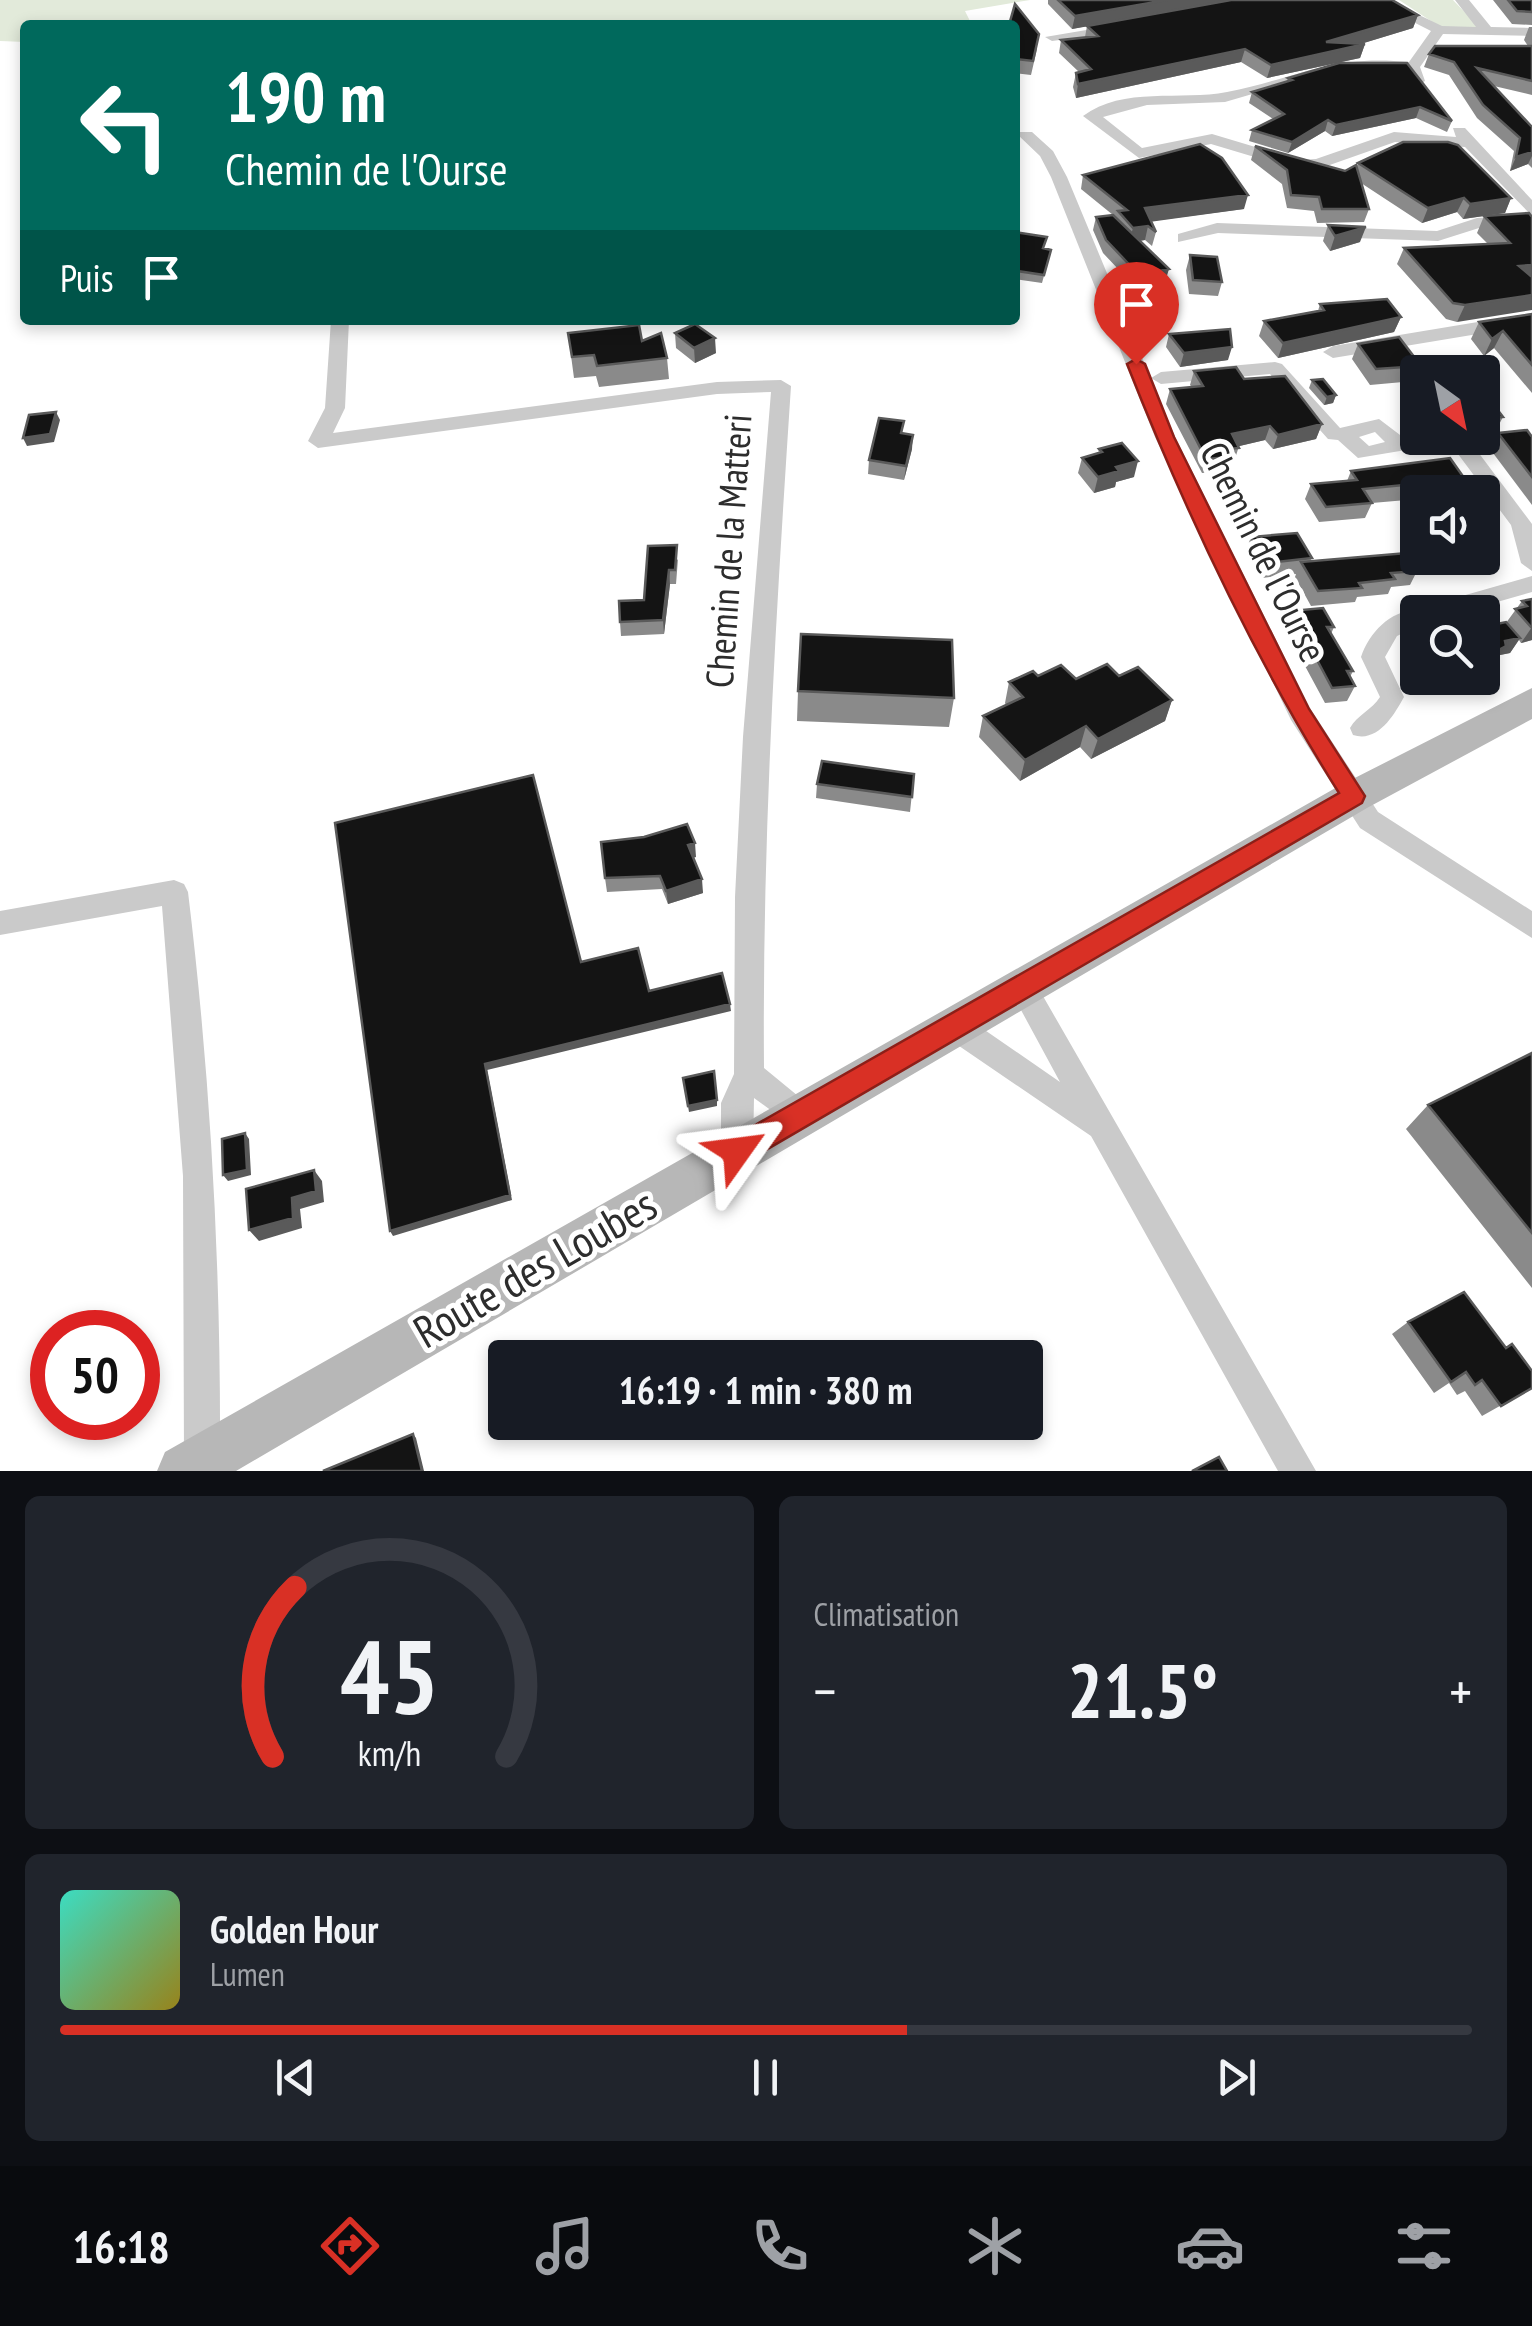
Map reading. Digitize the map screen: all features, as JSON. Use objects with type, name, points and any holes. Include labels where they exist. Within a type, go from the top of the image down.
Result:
[{"type":"main road","name":"Route des Loubes","points":[[193,1466],[1354,796],[1532,702]]},
{"type":"street","points":[[1377,0],[1439,30],[1532,32]]},
{"type":"street","points":[[1462,0],[1486,30]]},
{"type":"street","points":[[1052,36],[1126,27]]},
{"type":"street","points":[[1413,67],[1439,30]]},
{"type":"street","points":[[1413,67],[1376,62],[1334,66],[1225,96],[1146,100],[1091,116],[1139,154],[1212,139],[1298,165],[1318,164],[1394,137],[1470,143]]},
{"type":"street","points":[[1413,67],[1427,96]]},
{"type":"street","points":[[1184,238],[1217,228],[1438,236],[1531,209],[1448,120]]},
{"type":"street","name":"Chemin de l'Ourse","points":[[1026,135],[1050,160],[1165,437],[1300,713],[1370,820],[1532,926]]},
{"type":"street","points":[[1333,352],[1532,319]]},
{"type":"street","name":"Chemin de la Matteri","points":[[340,325],[335,408],[318,441],[717,388],[782,386],[756,737],[749,897],[749,1074],[736,1102],[737,1151]]},
{"type":"street","points":[[1162,378],[1275,368],[1335,434],[1343,434],[1365,453],[1438,438],[1464,449],[1522,524],[1532,563]]},
{"type":"street","points":[[1494,595],[1532,584]]},
{"type":"street","points":[[1362,728],[1382,714],[1392,697],[1373,657],[1377,643],[1393,624],[1400,622]]},
{"type":"street","points":[[0,923],[174,892],[193,1052],[206,1308],[193,1466]]},
{"type":"street","points":[[1022,986],[1298,1471]]},
{"type":"street","points":[[953,1026],[1100,1127]]},
{"type":"street","points":[[749,1074],[798,1116]]},
{"type":"green space","points":[[0,0],[1030,0],[965,11],[970,20],[20,20],[20,42],[0,41]]},
{"type":"green space","points":[[1399,0],[1453,0],[1479,27],[1440,27]]},
{"type":"building","points":[[1058,0],[1167,0],[1075,16]]},
{"type":"building","points":[[1231,0],[1392,0],[1418,15],[1326,42],[1365,44],[1271,65],[1245,49],[1078,84],[1076,73],[1091,69],[1061,40],[1098,36],[1087,26]]},
{"type":"building","points":[[1508,0],[1532,0],[1532,12],[1517,11]]},
{"type":"building","points":[[1015,4],[1039,34],[1033,61],[1020,60],[1020,20],[1010,20]]},
{"type":"building","points":[[1435,46],[1532,46],[1532,81],[1477,68],[1532,127],[1532,152],[1516,157],[1520,138],[1483,105],[1454,62],[1429,54]]},
{"type":"building","points":[[1339,63],[1407,63],[1452,121],[1420,107],[1336,125],[1328,120],[1292,142],[1252,130],[1284,114],[1252,92]]},
{"type":"building","points":[[1403,142],[1458,145],[1511,198],[1470,204],[1464,198],[1428,208],[1358,163]]},
{"type":"building","points":[[1200,144],[1222,158],[1248,195],[1145,208],[1156,232],[1148,226],[1133,228],[1118,211],[1127,210],[1083,175]]},
{"type":"building","points":[[1255,146],[1345,171],[1356,165],[1369,209],[1322,209],[1319,197],[1291,195],[1287,170]]},
{"type":"building","points":[[1529,213],[1532,265],[1519,266],[1532,277],[1532,295],[1465,305],[1453,303],[1404,248],[1510,243],[1484,216]]},
{"type":"building","points":[[1113,215],[1169,269],[1139,275],[1106,240],[1096,217]]},
{"type":"building","points":[[1328,225],[1366,227],[1335,236]]},
{"type":"building","points":[[1020,233],[1047,237],[1043,248],[1051,250],[1044,275],[1020,271]]},
{"type":"building","points":[[1190,255],[1217,257],[1222,282],[1193,280]]},
{"type":"building","points":[[1387,299],[1401,317],[1283,343],[1264,321],[1324,310],[1320,304]]},
{"type":"building","points":[[1532,314],[1532,365],[1503,331],[1492,339],[1479,322]]},
{"type":"building","points":[[639,325],[642,341],[661,333],[667,358],[597,366],[594,355],[572,357],[568,333]]},
{"type":"building","points":[[696,325],[715,338],[694,348],[675,333]]},
{"type":"building","points":[[1230,329],[1232,347],[1184,353],[1169,334]]},
{"type":"building","points":[[1399,337],[1413,355],[1400,355],[1400,367],[1376,369],[1358,344]]},
{"type":"building","points":[[1236,367],[1244,379],[1285,376],[1322,424],[1278,435],[1270,426],[1232,434],[1239,448],[1227,449],[1231,457],[1206,459],[1170,389],[1203,386],[1194,371]]},
{"type":"building","points":[[1323,379],[1336,395],[1327,397],[1312,380]]},
{"type":"building","points":[[56,412],[50,434],[23,438],[29,415]]},
{"type":"building","points":[[879,418],[904,421],[901,433],[913,435],[906,466],[869,460]]},
{"type":"building","points":[[1527,430],[1532,437],[1532,477],[1500,436]]},
{"type":"building","points":[[1122,443],[1138,461],[1116,467],[1119,471],[1098,477],[1082,458],[1102,452],[1099,449]]},
{"type":"building","points":[[1450,458],[1462,475],[1400,475],[1400,485],[1363,489],[1372,503],[1326,507],[1311,484],[1357,480],[1351,471]]},
{"type":"building","points":[[1297,533],[1312,558],[1268,563],[1251,537]]},
{"type":"building","points":[[677,545],[675,570],[669,570],[663,620],[620,622],[619,601],[644,600],[648,546]]},
{"type":"building","points":[[1400,554],[1400,572],[1391,573],[1395,579],[1359,583],[1362,588],[1318,591],[1301,562]]},
{"type":"building","points":[[1532,599],[1531,627],[1515,609],[1527,606],[1522,601]]},
{"type":"building","points":[[1323,608],[1334,627],[1327,627],[1353,671],[1347,671],[1355,686],[1332,688],[1291,611]]},
{"type":"building","points":[[1506,622],[1520,638],[1505,641],[1506,646],[1500,649],[1500,623]]},
{"type":"building","points":[[801,634],[952,640],[954,698],[798,691]]},
{"type":"building","points":[[1107,664],[1119,676],[1138,667],[1172,700],[1098,739],[1086,726],[1025,760],[983,716],[1023,697],[1009,682],[1033,671],[1038,676],[1061,665],[1076,679]]},
{"type":"building","points":[[822,761],[914,774],[912,797],[817,784]]},
{"type":"building","points":[[533,775],[581,962],[638,948],[649,991],[722,973],[730,1004],[485,1064],[510,1195],[390,1231],[335,823]]},
{"type":"building","points":[[687,824],[695,843],[688,845],[702,879],[666,891],[660,876],[605,878],[601,842],[644,837]]},
{"type":"building","points":[[1532,1053],[1532,1233],[1428,1105]]},
{"type":"building","points":[[714,1071],[717,1100],[688,1106],[683,1078]]},
{"type":"building","points":[[245,1133],[247,1170],[223,1175],[222,1139]]},
{"type":"building","points":[[314,1170],[316,1191],[292,1198],[293,1218],[249,1230],[246,1189]]},
{"type":"building","points":[[1464,1292],[1506,1348],[1512,1344],[1532,1371],[1532,1388],[1501,1406],[1482,1380],[1475,1385],[1466,1372],[1451,1382],[1408,1322]]},
{"type":"building","points":[[413,1434],[422,1471],[323,1471]]},
{"type":"building","points":[[1219,1457],[1227,1471],[1192,1471]]},
{"type":"route","points":[[737,1151],[1354,796],[1300,713],[1165,437],[1136,364]]}]
